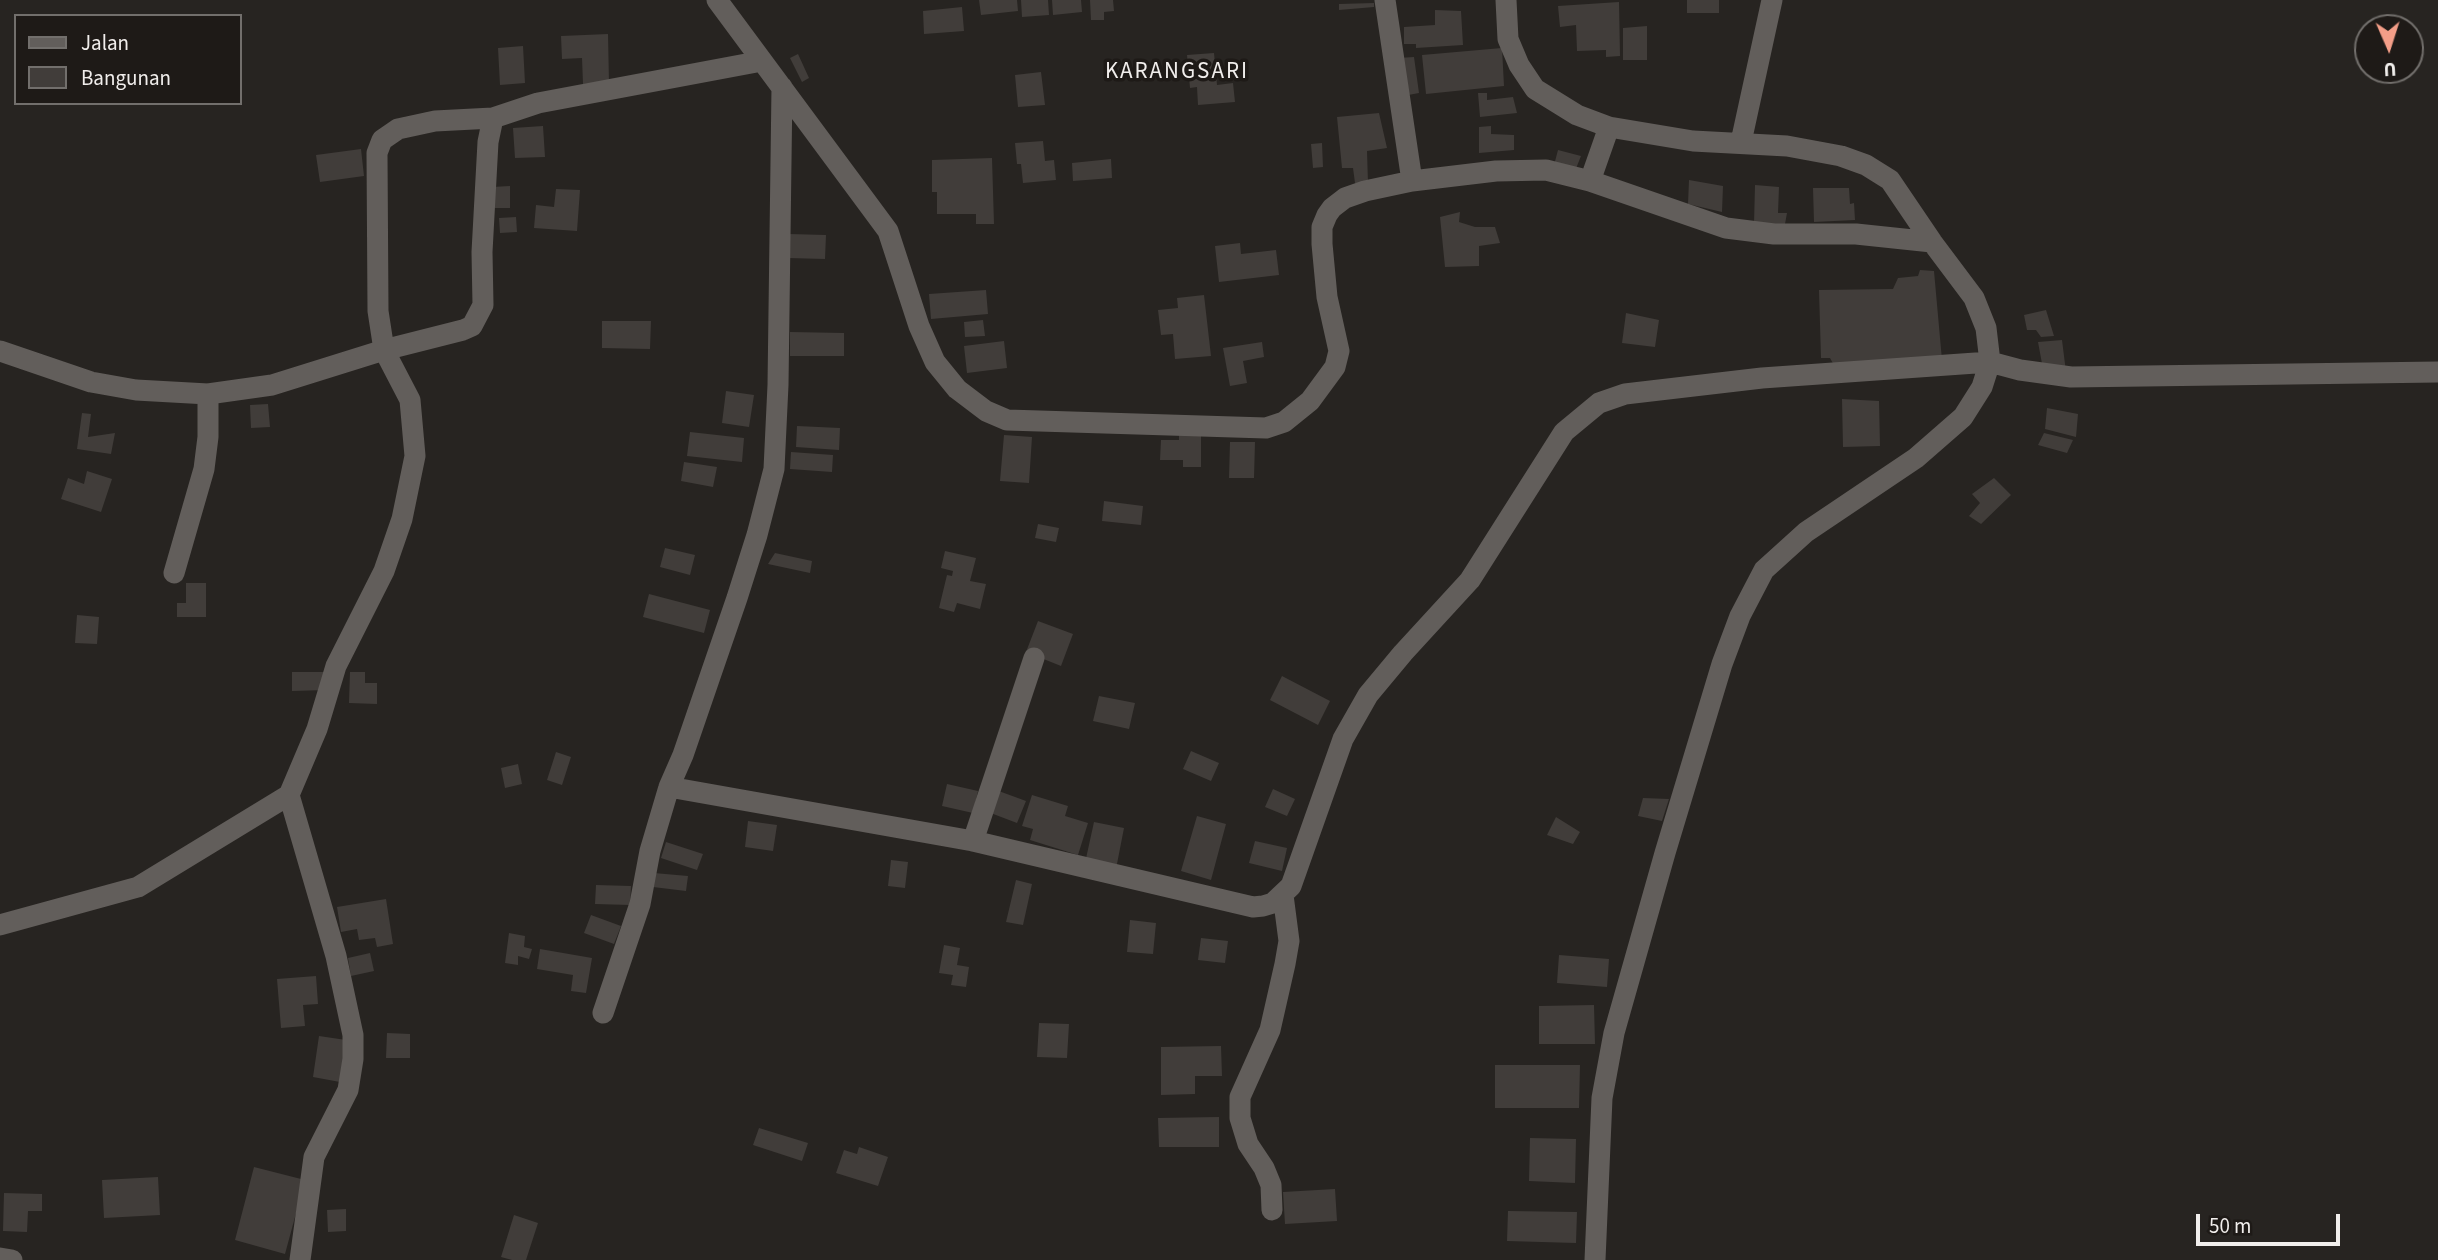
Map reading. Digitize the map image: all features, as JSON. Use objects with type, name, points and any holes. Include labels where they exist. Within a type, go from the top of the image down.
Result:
[{"type":"street","points":[[717,0],[888,231],[919,326],[935,362],[957,389],[986,411],[1007,420],[1266,428],[1284,422],[1310,401],[1335,367],[1339,351],[1327,297],[1322,244],[1322,228],[1327,215],[1345,198],[1412,181],[1496,171],[1546,170],[1590,181],[1726,228],[1774,234],[1856,234],[1932,242]]},
{"type":"street","points":[[1385,0],[1412,181]]},
{"type":"street","points":[[1506,0],[1508,39],[1519,65],[1535,89],[1577,115],[1609,127],[1693,141],[1742,136],[1841,156],[1866,165],[1890,180],[1974,298],[1986,328],[1990,362],[1982,387],[1963,417],[1916,458],[1806,532],[1764,570],[1740,616],[1690,769],[1614,1033],[1602,1098],[1595,1260]]},
{"type":"street","points":[[1742,136],[1772,0]]},
{"type":"street","points":[[0,925],[138,887],[289,795],[317,729],[336,666],[384,572],[402,519],[415,456],[410,400],[384,350],[378,311],[377,153],[389,134],[413,125],[435,121],[493,118],[538,103],[762,61]]},
{"type":"street","points":[[603,1013],[640,904],[650,851],[669,787],[683,755],[737,598],[757,536],[774,469],[778,385],[782,87]]},
{"type":"street","points":[[0,351],[91,382],[136,390],[208,394],[272,386],[384,350],[472,326],[483,305],[488,142],[493,118]]},
{"type":"street","points":[[1590,181],[1609,127]]},
{"type":"street","points":[[669,787],[973,842],[1253,907],[1273,903],[1291,886],[1343,739],[1368,695],[1470,580],[1564,432],[1599,402],[1625,394],[1762,378],[1990,362],[2020,370],[2071,377],[2438,372]]},
{"type":"street","points":[[174,573],[204,469],[208,437],[208,394]]},
{"type":"street","points":[[973,842],[1034,658]]},
{"type":"street","points":[[289,795],[336,956],[353,1035],[354,1059],[348,1090],[314,1157],[300,1260]]},
{"type":"street","points":[[1272,1210],[1271,1185],[1264,1168],[1248,1144],[1240,1118],[1240,1097],[1270,1030],[1285,964],[1289,941],[1283,895]]},
{"type":"street","points":[[0,1258],[12,1260]]},
{"type":"building","points":[[979,0],[1017,0],[1018,11],[981,15]]},
{"type":"building","points":[[1021,0],[1048,0],[1049,15],[1022,17]]},
{"type":"building","points":[[1052,0],[1081,0],[1082,12],[1053,15]]},
{"type":"building","points":[[1090,0],[1113,0],[1114,11],[1104,12],[1104,20],[1091,20]]},
{"type":"building","points":[[1687,0],[1719,0],[1719,13],[1687,13]]},
{"type":"building","points":[[1619,2],[1620,56],[1606,57],[1606,50],[1577,51],[1576,25],[1560,27],[1558,6]]},
{"type":"building","points":[[1374,3],[1374,7],[1339,10],[1339,4]]},
{"type":"building","points":[[962,7],[964,31],[924,34],[923,11]]},
{"type":"building","points":[[1435,10],[1461,11],[1463,45],[1416,48],[1416,44],[1404,44],[1404,27],[1435,25]]},
{"type":"building","points":[[1647,26],[1647,60],[1623,60],[1623,28]]},
{"type":"building","points":[[608,34],[609,83],[583,84],[582,58],[562,59],[561,36]]},
{"type":"building","points":[[523,46],[525,83],[500,85],[498,48]]},
{"type":"building","points":[[1502,48],[1504,86],[1426,94],[1422,55]]},
{"type":"building","points":[[1214,53],[1217,85],[1233,83],[1235,102],[1198,105],[1197,87],[1190,88],[1187,55]]},
{"type":"building","points":[[798,54],[809,78],[802,82],[790,58]]},
{"type":"building","points":[[1414,57],[1419,93],[1403,96],[1398,58]]},
{"type":"building","points":[[1041,72],[1045,105],[1018,107],[1015,75]]},
{"type":"building","points":[[1478,93],[1487,93],[1487,100],[1513,97],[1517,113],[1480,117]]},
{"type":"building","points":[[1379,113],[1387,148],[1367,151],[1368,183],[1355,183],[1353,168],[1342,168],[1337,117]]},
{"type":"building","points":[[543,126],[545,157],[515,158],[513,128]]},
{"type":"building","points":[[1491,126],[1491,134],[1514,135],[1514,150],[1479,153],[1479,127]]},
{"type":"building","points":[[1043,141],[1045,161],[1054,160],[1056,180],[1023,183],[1021,164],[1017,164],[1015,143]]},
{"type":"building","points":[[1322,143],[1323,167],[1313,168],[1311,144]]},
{"type":"building","points":[[361,149],[364,176],[320,182],[316,155]]},
{"type":"building","points":[[1558,150],[1581,156],[1575,171],[1553,169]]},
{"type":"building","points":[[992,158],[994,224],[976,224],[976,214],[937,214],[937,192],[932,192],[932,160]]},
{"type":"building","points":[[1111,159],[1112,178],[1073,181],[1072,163]]},
{"type":"building","points":[[1689,180],[1723,186],[1722,212],[1688,204]]},
{"type":"building","points":[[1755,185],[1779,187],[1778,213],[1787,213],[1785,224],[1754,224]]},
{"type":"building","points":[[510,186],[510,208],[492,208],[492,187]]},
{"type":"building","points":[[1813,188],[1849,188],[1850,204],[1854,203],[1855,220],[1814,222]]},
{"type":"building","points":[[556,189],[580,190],[577,231],[534,228],[536,205],[554,207]]},
{"type":"building","points":[[1460,212],[1459,222],[1475,227],[1495,227],[1500,243],[1479,246],[1479,266],[1445,267],[1440,217]]},
{"type":"building","points":[[516,217],[517,232],[500,233],[499,218]]},
{"type":"building","points":[[789,234],[826,235],[825,259],[788,258]]},
{"type":"building","points":[[1240,243],[1241,254],[1276,250],[1279,275],[1219,282],[1215,246]]},
{"type":"building","points":[[1920,270],[1934,271],[1942,360],[1836,369],[1830,358],[1821,358],[1819,290],[1893,289],[1898,278],[1918,276]]},
{"type":"building","points":[[986,290],[988,314],[931,319],[929,294]]},
{"type":"building","points":[[1204,295],[1211,356],[1175,359],[1173,334],[1161,335],[1158,310],[1178,308],[1177,298]]},
{"type":"building","points":[[2046,310],[2054,336],[2041,337],[2036,330],[2027,330],[2024,315]]},
{"type":"building","points":[[1626,313],[1659,320],[1655,347],[1622,343]]},
{"type":"building","points":[[983,320],[985,336],[965,337],[964,322]]},
{"type":"building","points":[[602,321],[651,321],[650,349],[602,348]]},
{"type":"building","points":[[790,332],[844,333],[844,356],[790,356]]},
{"type":"building","points":[[2062,340],[2066,372],[2043,369],[2038,342]]},
{"type":"building","points":[[1004,341],[1007,368],[967,373],[964,346]]},
{"type":"building","points":[[1262,342],[1264,357],[1243,361],[1247,383],[1230,386],[1223,348]]},
{"type":"building","points":[[726,391],[754,395],[749,427],[722,423]]},
{"type":"building","points":[[1842,399],[1879,401],[1880,446],[1843,447]]},
{"type":"building","points":[[268,404],[270,427],[251,428],[250,405]]},
{"type":"building","points":[[2047,408],[2078,414],[2076,437],[2045,429]]},
{"type":"building","points":[[82,413],[91,414],[88,437],[115,433],[111,454],[77,449]]},
{"type":"building","points":[[797,426],[840,428],[839,450],[796,447]]},
{"type":"building","points":[[1179,431],[1201,431],[1201,467],[1183,467],[1183,460],[1160,460],[1161,440],[1179,440]]},
{"type":"building","points":[[690,432],[744,438],[742,462],[687,456]]},
{"type":"building","points":[[2044,433],[2073,440],[2067,453],[2038,445]]},
{"type":"building","points":[[1004,435],[1032,437],[1029,483],[1000,481]]},
{"type":"building","points":[[1230,442],[1255,442],[1254,478],[1229,478]]},
{"type":"building","points":[[791,452],[833,455],[832,472],[790,469]]},
{"type":"building","points":[[684,462],[717,467],[713,487],[681,481]]},
{"type":"building","points":[[87,471],[112,479],[101,512],[61,499],[68,478],[84,484]]},
{"type":"building","points":[[1994,478],[2011,495],[1981,524],[1969,516],[1980,503],[1972,494]]},
{"type":"building","points":[[1104,501],[1143,506],[1141,525],[1102,521]]},
{"type":"building","points":[[1038,524],[1059,528],[1056,542],[1035,538]]},
{"type":"building","points":[[665,548],[695,555],[690,575],[660,567]]},
{"type":"building","points":[[945,551],[976,558],[970,581],[986,584],[980,609],[957,603],[954,612],[939,608],[947,575],[952,576],[953,571],[941,568]]},
{"type":"building","points":[[775,553],[812,561],[810,573],[768,564]]},
{"type":"building","points":[[186,583],[206,583],[206,617],[177,617],[177,603],[186,603]]},
{"type":"building","points":[[649,594],[710,610],[704,633],[643,617]]},
{"type":"building","points":[[77,615],[99,617],[97,644],[75,643]]},
{"type":"building","points":[[1038,621],[1073,634],[1061,666],[1026,652]]},
{"type":"building","points":[[292,672],[326,672],[326,690],[292,691]]},
{"type":"building","points":[[350,672],[365,672],[365,683],[377,683],[377,704],[349,703]]},
{"type":"building","points":[[1282,676],[1330,701],[1318,725],[1270,700]]},
{"type":"building","points":[[1099,696],[1135,703],[1129,729],[1093,721]]},
{"type":"building","points":[[1191,751],[1219,763],[1211,781],[1183,769]]},
{"type":"building","points":[[556,752],[571,757],[562,785],[547,780]]},
{"type":"building","points":[[518,764],[522,784],[505,788],[501,768]]},
{"type":"building","points":[[947,784],[978,791],[973,813],[942,806]]},
{"type":"building","points":[[1273,789],[1295,799],[1287,816],[1265,807]]},
{"type":"building","points":[[996,790],[1026,801],[1017,823],[988,812]]},
{"type":"building","points":[[1032,795],[1068,806],[1065,816],[1088,823],[1078,855],[1030,840],[1033,829],[1022,826]]},
{"type":"building","points":[[1643,798],[1669,799],[1662,821],[1638,816]]},
{"type":"building","points":[[1197,816],[1226,824],[1211,880],[1181,871]]},
{"type":"building","points":[[1556,817],[1580,832],[1573,844],[1547,835]]},
{"type":"building","points":[[748,821],[777,825],[773,851],[745,847]]},
{"type":"building","points":[[1094,822],[1124,828],[1116,869],[1085,863]]},
{"type":"building","points":[[1255,841],[1287,848],[1282,871],[1249,863]]},
{"type":"building","points":[[666,842],[703,854],[697,870],[661,858]]},
{"type":"building","points":[[891,860],[908,862],[905,888],[888,886]]},
{"type":"building","points":[[654,873],[688,876],[686,891],[653,887]]},
{"type":"building","points":[[1016,880],[1032,884],[1023,925],[1006,922]]},
{"type":"building","points":[[596,885],[631,886],[630,905],[595,904]]},
{"type":"building","points":[[386,899],[393,944],[377,947],[375,938],[359,940],[357,929],[341,932],[337,907]]},
{"type":"building","points":[[591,915],[621,926],[614,944],[584,933]]},
{"type":"building","points":[[1130,920],[1156,923],[1153,954],[1127,952]]},
{"type":"building","points":[[509,933],[525,936],[524,947],[532,949],[529,959],[518,956],[518,965],[505,963]]},
{"type":"building","points":[[1201,938],[1228,941],[1225,963],[1198,960]]},
{"type":"building","points":[[944,945],[960,948],[957,965],[969,967],[966,987],[951,985],[953,975],[939,973]]},
{"type":"building","points":[[540,949],[592,958],[586,993],[571,991],[573,975],[537,969]]},
{"type":"building","points":[[370,953],[374,971],[351,976],[348,958]]},
{"type":"building","points":[[1559,955],[1609,959],[1607,987],[1557,983]]},
{"type":"building","points":[[316,976],[318,1004],[303,1005],[305,1026],[281,1028],[277,979]]},
{"type":"building","points":[[1594,1005],[1595,1044],[1539,1044],[1539,1006]]},
{"type":"building","points":[[1039,1023],[1069,1024],[1067,1058],[1037,1057]]},
{"type":"building","points":[[387,1033],[410,1034],[410,1058],[386,1058]]},
{"type":"building","points":[[319,1036],[346,1040],[340,1082],[313,1077]]},
{"type":"building","points":[[1221,1046],[1222,1076],[1195,1076],[1195,1094],[1161,1095],[1161,1047]]},
{"type":"building","points":[[1495,1065],[1580,1065],[1579,1108],[1495,1108]]},
{"type":"building","points":[[1219,1117],[1219,1147],[1159,1147],[1158,1118]]},
{"type":"building","points":[[759,1128],[808,1143],[802,1161],[753,1145]]},
{"type":"building","points":[[1530,1138],[1576,1139],[1575,1183],[1529,1181]]},
{"type":"building","points":[[859,1147],[888,1157],[878,1186],[836,1173],[844,1150],[857,1154]]},
{"type":"building","points":[[254,1167],[305,1180],[285,1254],[235,1240]]},
{"type":"building","points":[[158,1177],[160,1215],[104,1218],[102,1180]]},
{"type":"building","points":[[1335,1189],[1337,1221],[1285,1224],[1283,1192]]},
{"type":"building","points":[[4,1193],[42,1194],[42,1211],[28,1211],[27,1232],[3,1231]]},
{"type":"building","points":[[346,1209],[346,1231],[328,1232],[327,1210]]},
{"type":"building","points":[[1508,1211],[1577,1212],[1576,1243],[1507,1241]]},
{"type":"building","points":[[514,1215],[538,1223],[526,1260],[501,1257]]},
{"type":"district","name":"KARANGSARI","points":[[1177,73]]}]
